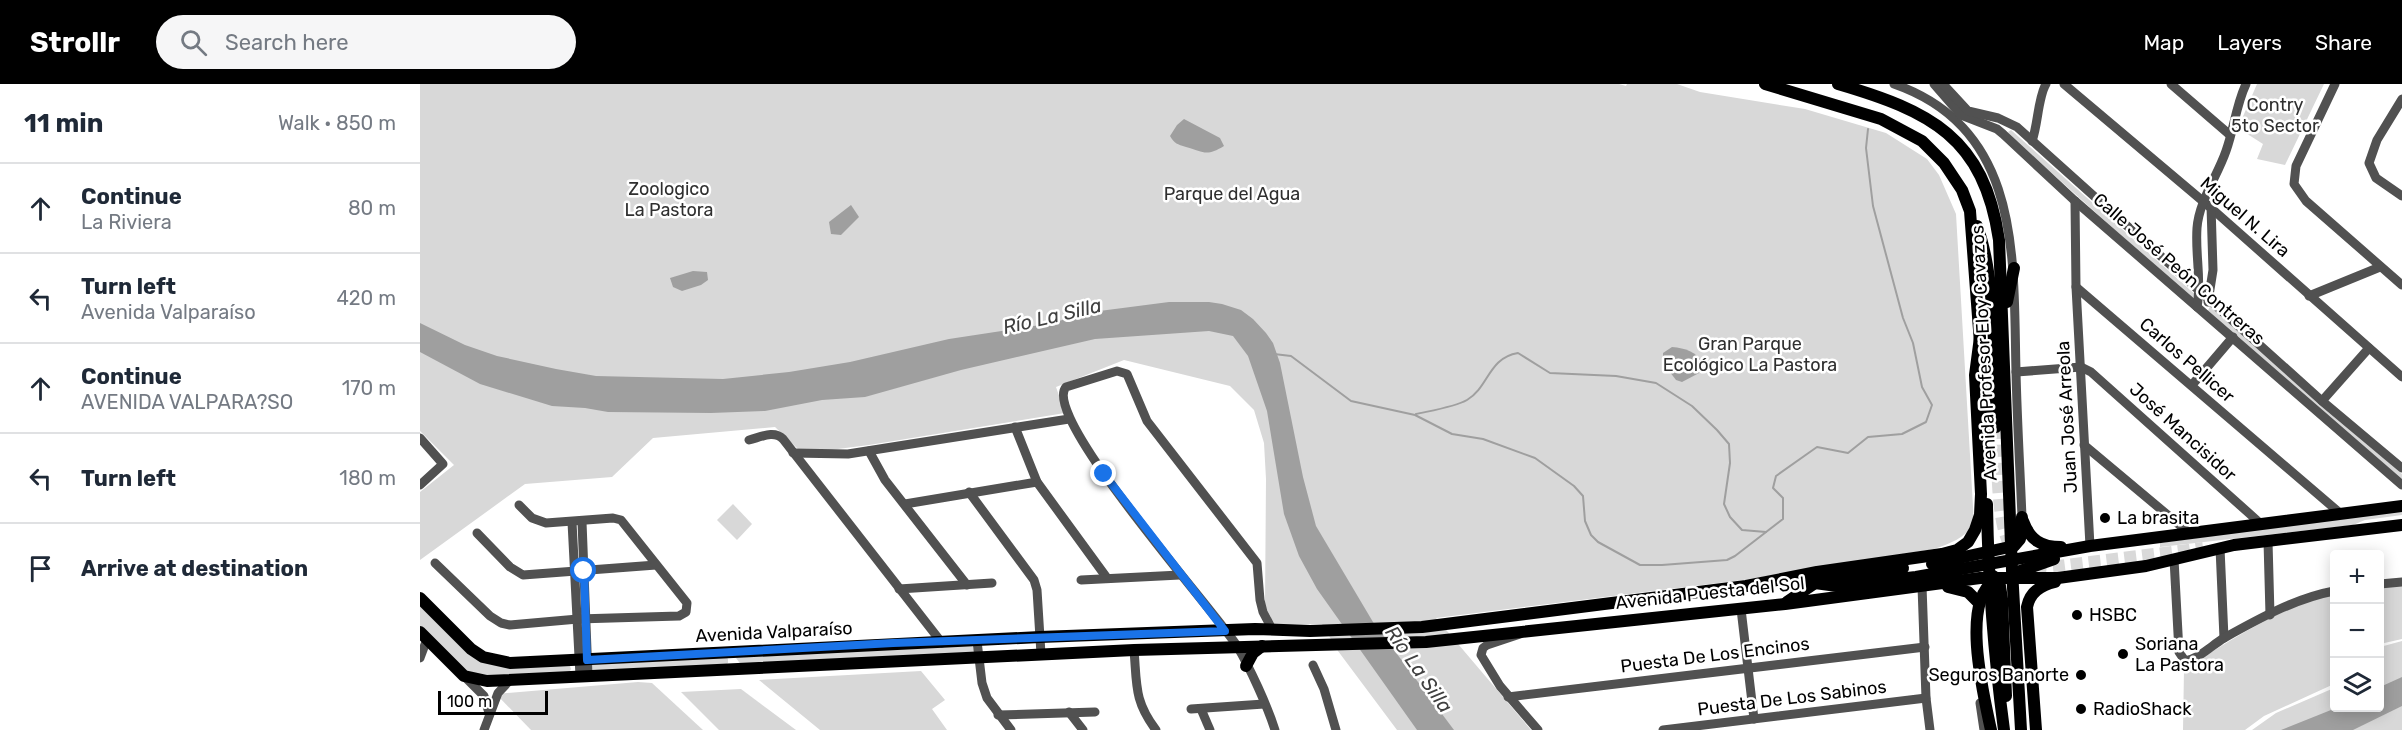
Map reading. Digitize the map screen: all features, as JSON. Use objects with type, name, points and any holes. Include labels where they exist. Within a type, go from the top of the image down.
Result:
[{"type":"main road","name":"Avenida Profesor Eloy Cavazos","points":[[1765,84],[1881,119],[1910,133],[1922,141],[1944,163],[1962,190],[1970,211],[1985,398],[1993,574]]},
{"type":"main road","name":"Avenida Profesor Eloy Cavazos","points":[[1838,84],[1895,102],[1915,111],[1947,132],[1966,151],[1989,195],[1996,217],[2016,564],[2021,730]]},
{"type":"main road","points":[[1970,211],[1983,246],[1989,283],[1996,427]]},
{"type":"main road","points":[[2001,330],[2014,268]]},
{"type":"main road","points":[[1786,580],[1817,572],[1927,557],[1957,550],[1968,542],[1977,522],[1981,494],[1975,375],[1980,337]]},
{"type":"main road","points":[[1991,730],[1979,674],[1977,636],[1979,603],[1993,574],[2016,564],[2086,547],[2402,506]]},
{"type":"main road","points":[[2022,517],[2028,534],[2035,541],[2051,547],[2086,547]]},
{"type":"main road","points":[[1785,604],[1815,583],[1829,578],[1960,560],[2014,546],[2019,542],[2022,517]]},
{"type":"main road","points":[[1977,522],[1986,542],[1996,551]]},
{"type":"main road","points":[[1972,566],[1993,574],[2058,578],[2146,566],[2220,548],[2402,525]]},
{"type":"main road","points":[[2048,557],[2110,549],[2126,545],[2131,540]]},
{"type":"main road","points":[[2048,557],[2047,572],[2050,576],[2058,578]]},
{"type":"main road","name":"Avenida Puesta del Sol","points":[[1040,637],[1272,629],[1310,631],[1422,627],[1786,580],[1844,585],[1916,577],[1972,566],[2016,564]]},
{"type":"main road","points":[[1993,574],[1996,675],[2004,730]]},
{"type":"main road","points":[[1993,574],[2002,599],[2007,699],[2011,730]]},
{"type":"main road","name":"Avenida Puesta del Sol","points":[[1262,646],[1426,642],[1785,604],[1938,585],[1993,574]]},
{"type":"main road","points":[[2036,729],[2028,600],[2033,593],[2046,584],[2087,574]]},
{"type":"main road","points":[[1938,585],[1968,592],[1979,603]]},
{"type":"main road","points":[[1746,586],[1754,595],[1755,600],[1747,608]]},
{"type":"main road","points":[[1711,591],[1708,604],[1712,611]]},
{"type":"main road","name":"Avenida Valparaíso","points":[[420,598],[471,649],[483,657],[510,663],[1040,637]]},
{"type":"main road","points":[[423,635],[464,676]]},
{"type":"main road","points":[[1237,647],[1262,646]]},
{"type":"main road","points":[[1246,666],[1253,653],[1262,646]]},
{"type":"main road","name":"Avenida Valparaíso","points":[[464,676],[487,681],[1041,654],[1237,647]]},
{"type":"street","points":[[1894,84],[1934,101],[1956,119],[1989,166],[2000,190],[2014,268],[2022,517]]},
{"type":"street","points":[[2032,141],[2046,84]]},
{"type":"street","name":"Miguel N. Lira","points":[[2064,84],[2205,198]]},
{"type":"street","points":[[2171,84],[2230,135]]},
{"type":"street","points":[[2201,310],[2197,234],[2205,198],[2230,135],[2246,84]]},
{"type":"street","points":[[2335,84],[2296,166],[2294,184],[2306,201],[2380,267],[2398,276],[2402,285]]},
{"type":"street","points":[[1934,101],[1940,97],[1939,86]]},
{"type":"street","name":"Calle José Peón Contreras","points":[[1939,86],[1968,111],[2010,123],[2032,141],[2322,401],[2402,468]]},
{"type":"street","name":"Calle José Peón Contreras","points":[[1939,86],[1961,115],[2003,134],[2075,201],[2402,485]]},
{"type":"street","points":[[2402,99],[2377,140],[2369,163],[2376,178],[2402,196]]},
{"type":"street","points":[[2003,134],[2010,123]]},
{"type":"street","points":[[1973,141],[1975,130],[1984,124]]},
{"type":"street","points":[[2201,310],[2209,300],[2213,270],[2211,208],[2205,198]]},
{"type":"street","points":[[2075,201],[2076,286]]},
{"type":"street","name":"Miguel N. Lira","points":[[2211,208],[2402,377]]},
{"type":"street","points":[[2309,296],[2380,267]]},
{"type":"street","name":"Juan José Arreola","points":[[2076,286],[2084,445],[2086,547]]},
{"type":"street","name":"Carlos Pellicer","points":[[2076,286],[2341,514]]},
{"type":"street","points":[[2192,385],[2233,337]]},
{"type":"street","points":[[2322,401],[2369,348]]},
{"type":"street","points":[[2016,372],[2081,367]]},
{"type":"street","name":"José Mancisidor","points":[[2081,367],[2091,372],[2261,524]]},
{"type":"street","points":[[1272,629],[1263,612],[1260,600],[1257,564],[1147,421],[1130,378],[1123,371],[1117,371],[1066,387],[1063,391],[1069,419],[1104,474],[1237,647],[1275,730]]},
{"type":"street","points":[[793,453],[830,455],[869,451],[1069,419]]},
{"type":"street","points":[[1015,427],[1037,482],[1107,578]]},
{"type":"street","points":[[749,440],[778,435],[942,643]]},
{"type":"street","points":[[420,438],[444,464],[420,485]]},
{"type":"street","points":[[2084,445],[2188,532]]},
{"type":"street","points":[[869,451],[885,480],[967,585]]},
{"type":"street","points":[[905,504],[1037,482]]},
{"type":"street","points":[[969,492],[1034,580],[1037,590],[1041,654]]},
{"type":"street","points":[[435,563],[484,611],[501,623],[510,625],[583,619],[679,616],[686,612],[687,603],[621,520],[613,518],[582,522],[538,522],[519,505]]},
{"type":"street","points":[[572,522],[583,619],[584,676]]},
{"type":"street","points":[[579,571],[582,522]]},
{"type":"street","points":[[477,533],[510,567],[522,575],[656,564]]},
{"type":"street","points":[[2268,541],[2270,615]]},
{"type":"street","points":[[2220,548],[2224,638]]},
{"type":"street","points":[[2174,559],[2179,652],[2185,661],[2192,660],[2224,638],[2270,615],[2314,595],[2330,592]]},
{"type":"street","points":[[1081,580],[1180,575]]},
{"type":"street","points":[[2384,584],[2402,582]]},
{"type":"street","points":[[899,589],[992,584]]},
{"type":"street","points":[[1922,586],[1926,698],[1930,730]]},
{"type":"street","points":[[1747,608],[1748,668],[1754,719]]},
{"type":"street","points":[[1526,631],[1512,639],[1487,645],[1481,652],[1488,669],[1508,697],[1538,730]]},
{"type":"street","points":[[420,658],[423,635]]},
{"type":"street","points":[[977,641],[982,683],[987,698],[1011,730]]},
{"type":"street","name":"Puesta De Los Encinos","points":[[1508,697],[1925,646]]},
{"type":"street","points":[[1134,650],[1137,696],[1145,716],[1156,730]]},
{"type":"street","points":[[1313,665],[1324,689],[1336,730]]},
{"type":"street","points":[[1979,674],[1984,730]]},
{"type":"street","points":[[464,676],[484,696],[489,715]]},
{"type":"street","points":[[485,729],[498,693],[510,680]]},
{"type":"street","name":"Puesta De Los Sabinos","points":[[1663,730],[1926,698]]},
{"type":"street","points":[[1210,730],[1196,709],[1264,704]]},
{"type":"street","points":[[1069,712],[1083,730]]},
{"type":"street","points":[[998,715],[1095,712]]},
{"type":"green space","name":"Gran Parque Ecológico La Pastora","points":[[420,84],[1619,84],[1626,86],[1627,84],[1677,84],[1700,92],[1805,109],[1886,133],[1927,159],[1939,175],[1956,214],[1974,524],[1961,537],[1934,549],[1743,580],[1436,618],[1531,730],[1397,730],[1338,651],[1322,624],[1275,625],[1265,606],[1264,443],[1254,410],[1230,386],[1124,360],[1056,387],[1065,413],[830,450],[799,450],[775,427],[653,438],[612,477],[525,484],[420,560],[420,492],[454,465],[420,431]]},
{"type":"green space","name":"Contry 5to Sector","points":[[2257,84],[2324,84],[2285,165],[2257,159],[2263,144],[2238,128]]},
{"type":"green space","points":[[2011,130],[2197,296],[2194,301],[2014,139],[2008,132]]},
{"type":"green space","points":[[2210,306],[2402,474],[2402,483],[2207,313]]},
{"type":"green space","points":[[733,504],[752,524],[737,540],[717,520]]},
{"type":"green space","points":[[2402,510],[2402,515],[2365,520],[2353,525],[2160,547],[2160,543]]},
{"type":"green space","points":[[2402,585],[2402,639],[2384,643],[2384,604],[2384,587]]},
{"type":"green space","points":[[2330,596],[2330,686],[2264,716],[2245,730],[2183,730],[2184,669],[2237,636],[2277,615],[2316,599]]},
{"type":"green space","points":[[420,605],[482,659],[569,663],[571,669],[569,673],[514,677],[473,674],[452,660],[420,626]]},
{"type":"green space","points":[[2402,641],[2402,730],[2252,730],[2276,713],[2330,690],[2330,712],[2384,712],[2384,646]]},
{"type":"green space","points":[[972,645],[975,652],[742,666],[736,658],[738,655]]},
{"type":"green space","points":[[726,656],[728,663],[724,666],[590,672],[590,662]]},
{"type":"green space","points":[[921,671],[945,700],[932,709],[947,730],[820,730],[759,680]]},
{"type":"green space","points":[[638,682],[652,683],[703,730],[531,730],[496,694]]},
{"type":"green space","points":[[741,689],[796,730],[719,730],[681,692]]},
{"type":"shaded area","points":[[1184,119],[1220,138],[1224,146],[1213,152],[1205,152],[1173,141],[1170,136]]},
{"type":"shaded area","points":[[851,205],[859,217],[841,235],[831,234],[829,222]]},
{"type":"shaded area","points":[[693,271],[707,272],[708,280],[701,285],[682,291],[673,287],[670,278]]},
{"type":"shaded area","points":[[1169,302],[1209,302],[1241,310],[1253,319],[1273,343],[1280,363],[1303,477],[1316,526],[1373,622],[1454,730],[1417,730],[1317,589],[1299,556],[1284,514],[1267,411],[1248,356],[1233,336],[1209,331],[1095,339],[961,370],[865,397],[822,400],[765,411],[711,413],[608,412],[552,406],[480,384],[420,352],[420,323],[465,345],[497,356],[556,369],[596,376],[723,379],[789,372],[850,362],[949,339],[1053,323],[1084,313]]},
{"type":"shaded area","points":[[1672,347],[1694,353],[1704,363],[1701,372],[1682,382],[1676,380],[1663,363],[1663,353]]},
{"type":"shaded area","points":[[2402,677],[2402,706],[2353,730],[2281,730],[2330,710],[2384,712],[2384,685]]},
{"type":"waterway","points":[[1274,354],[1291,356],[1351,401],[1415,415],[1452,434],[1483,439],[1535,458],[1574,486],[1583,496],[1585,521],[1591,535],[1598,542],[1640,565],[1727,560],[1783,519],[1783,498],[1773,488],[1776,476],[1817,447],[1848,453],[1868,437],[1902,434],[1926,422],[1932,405],[1922,387],[1913,343],[1903,318],[1873,206],[1866,148],[1868,129]]},
{"type":"waterway","points":[[1416,414],[1449,407],[1467,400],[1480,388],[1500,361],[1518,353],[1550,373],[1616,376],[1656,383],[1692,406],[1729,444],[1730,463],[1724,504],[1730,517],[1742,530],[1766,532]]},
{"type":"tunnel","points":[[1996,427],[2000,508],[2012,549]]},
{"type":"tunnel","points":[[2035,565],[2050,567],[2203,548]]},
{"type":"place","name":"La brasita","points":[[2105,518]]},
{"type":"place","name":"HSBC","points":[[2077,615]]},
{"type":"place","name":"Soriana La Pastora","points":[[2123,654]]},
{"type":"place","name":"Seguros Banorte","points":[[2081,675]]},
{"type":"place","name":"RadioShack","points":[[2081,709]]},
{"type":"route","points":[[584,571],[587,660],[893,643],[1225,631],[1104,474]]},
{"type":"park label","name":"Parque del Agua","points":[[1232,194]]},
{"type":"park label","name":"Zoologico La Pastora","points":[[669,199]]},
{"type":"water label","name":"Río La Silla","points":[[1052,316]]},
{"type":"water label","name":"Río La Silla","points":[[1419,669]]}]
